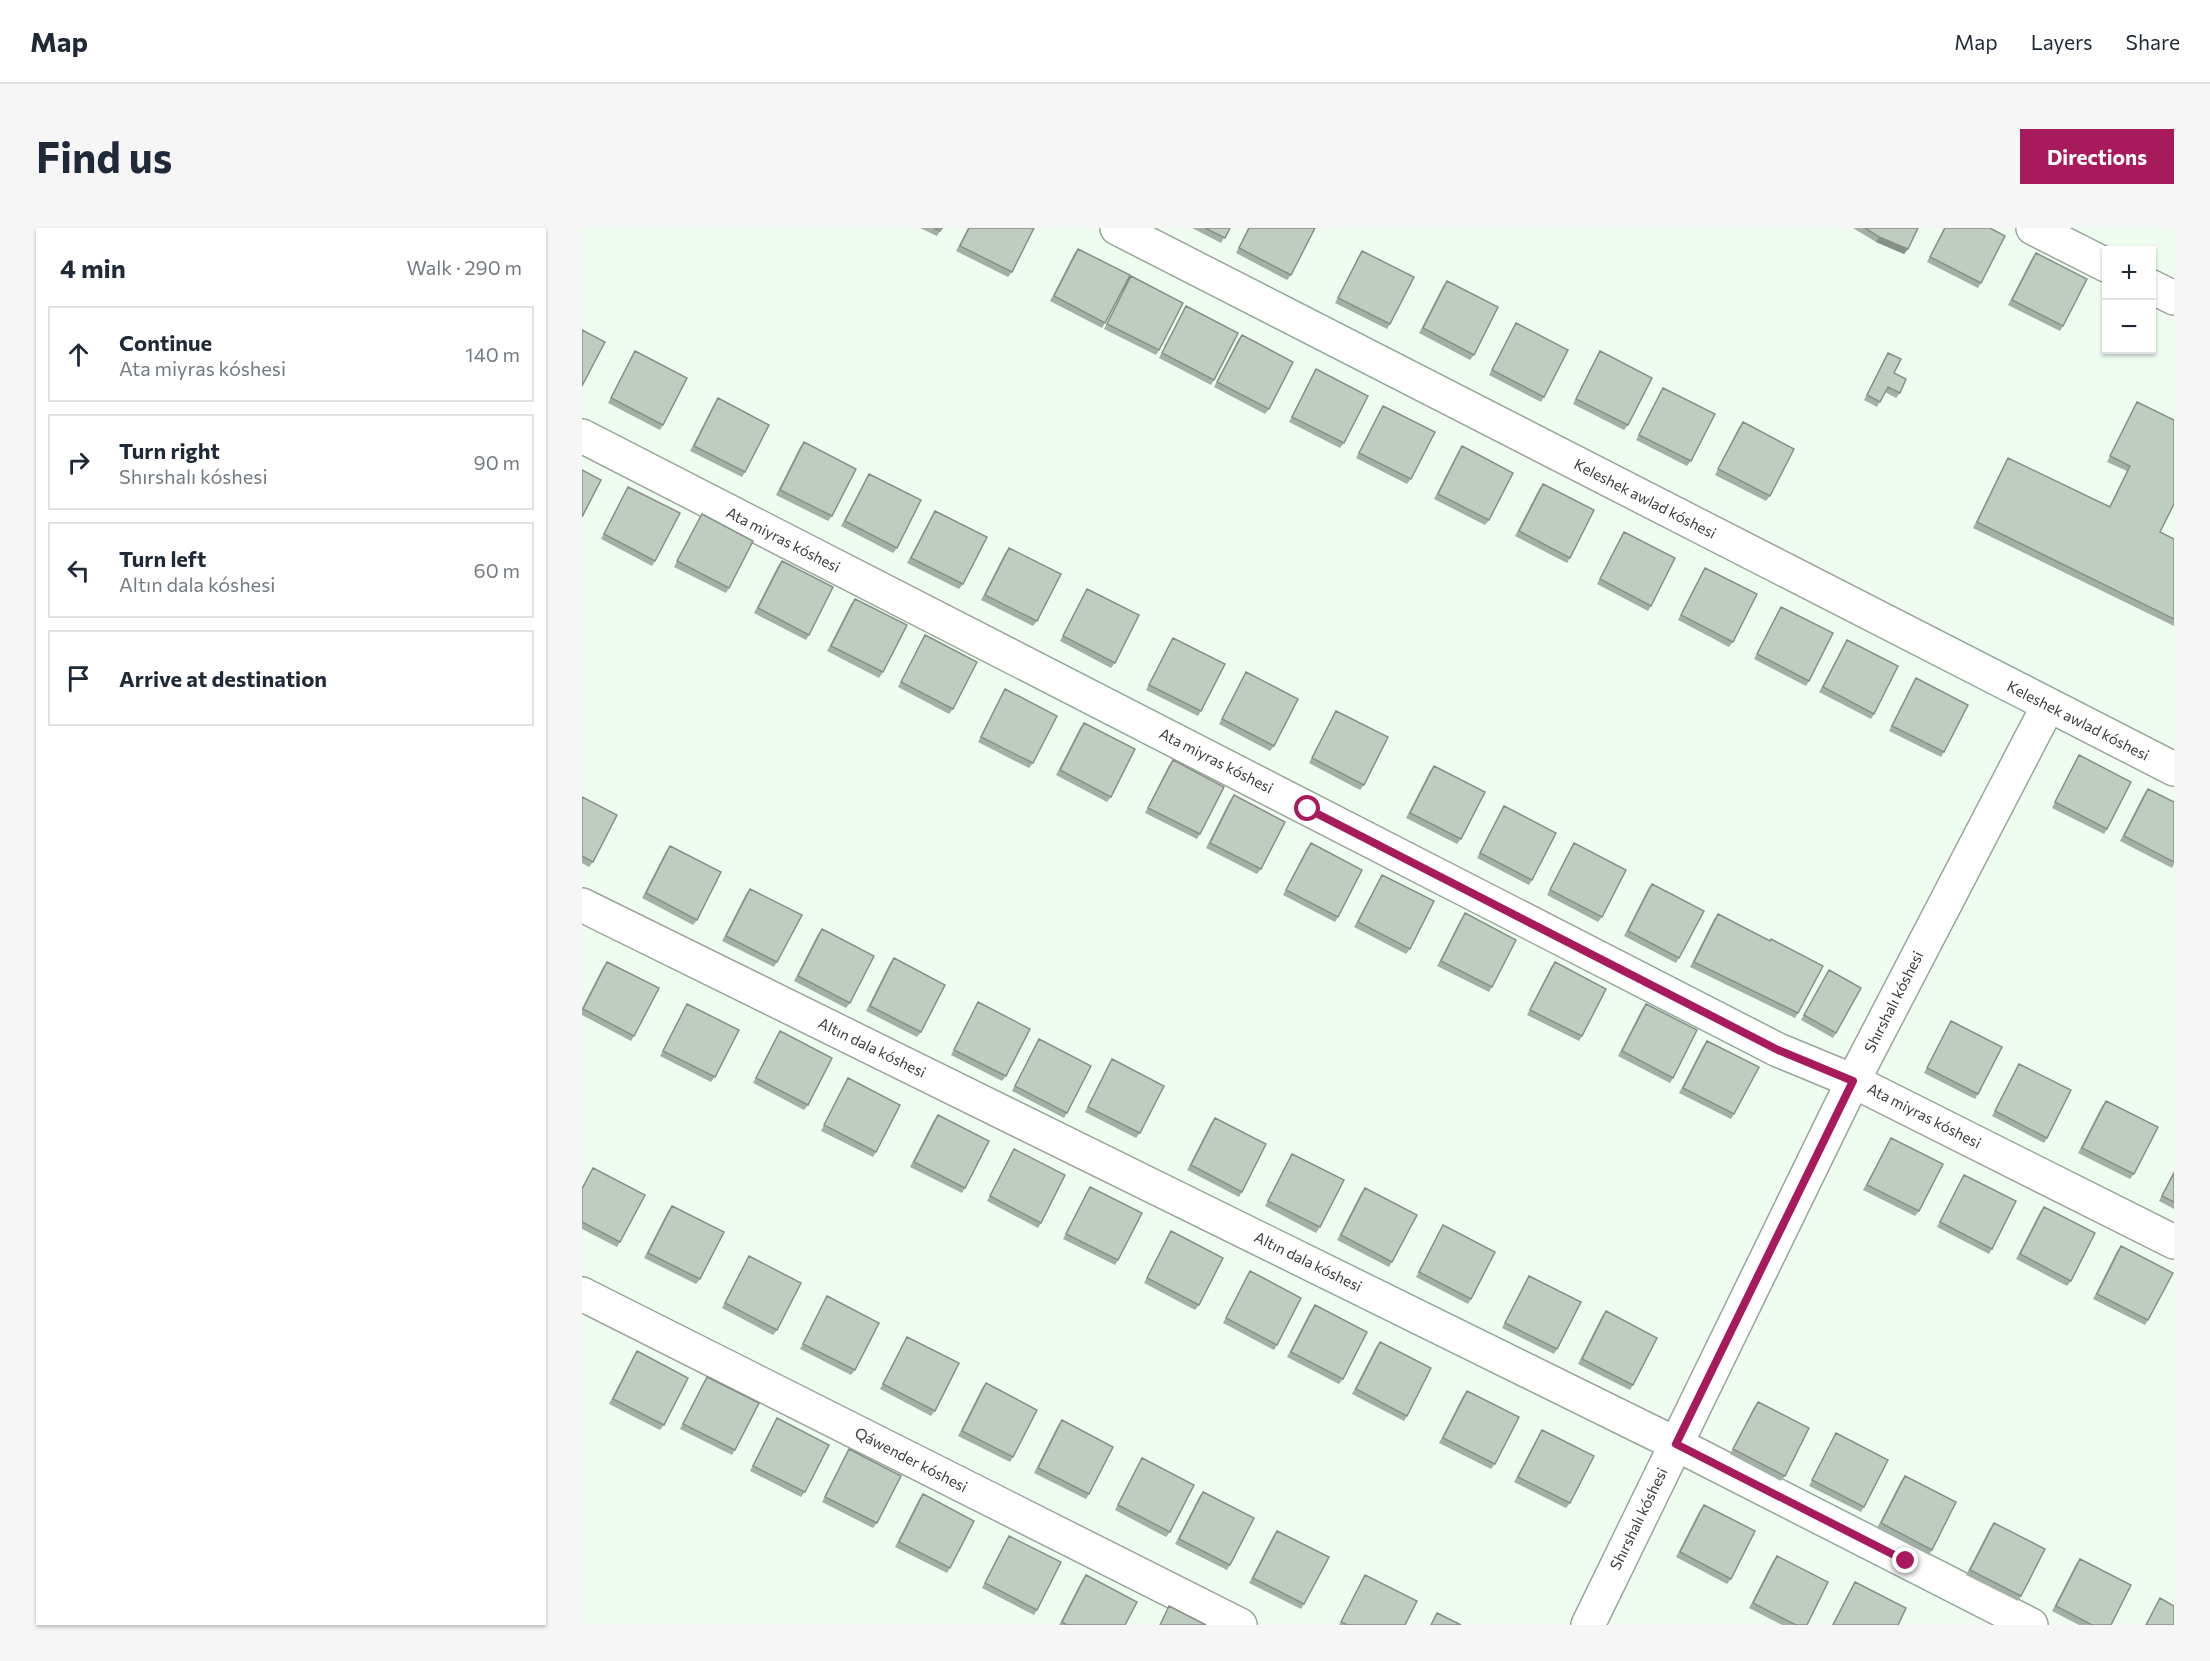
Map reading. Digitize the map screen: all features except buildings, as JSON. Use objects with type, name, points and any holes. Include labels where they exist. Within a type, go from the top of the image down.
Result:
[{"type":"street","name":"Keleshek awlad kóshesi","points":[[1116,228],[2174,769]]},
{"type":"street","points":[[2033,228],[2102,263]]},
{"type":"street","points":[[2156,289],[2174,298]]},
{"type":"street","name":"Ata miyras kóshesi","points":[[582,436],[1778,1050],[1853,1081],[2174,1242]]},
{"type":"street","name":"Shırshalı kóshesi","points":[[1588,1625],[1853,1081],[2048,706]]},
{"type":"street","name":"Altın dala kóshesi","points":[[582,905],[1676,1444],[2031,1625]]},
{"type":"street","name":"Qáwender kóshesi","points":[[582,1294],[1240,1625]]},
{"type":"route","points":[[1308,809],[1778,1050],[1853,1081],[1676,1444],[1906,1561]]}]
